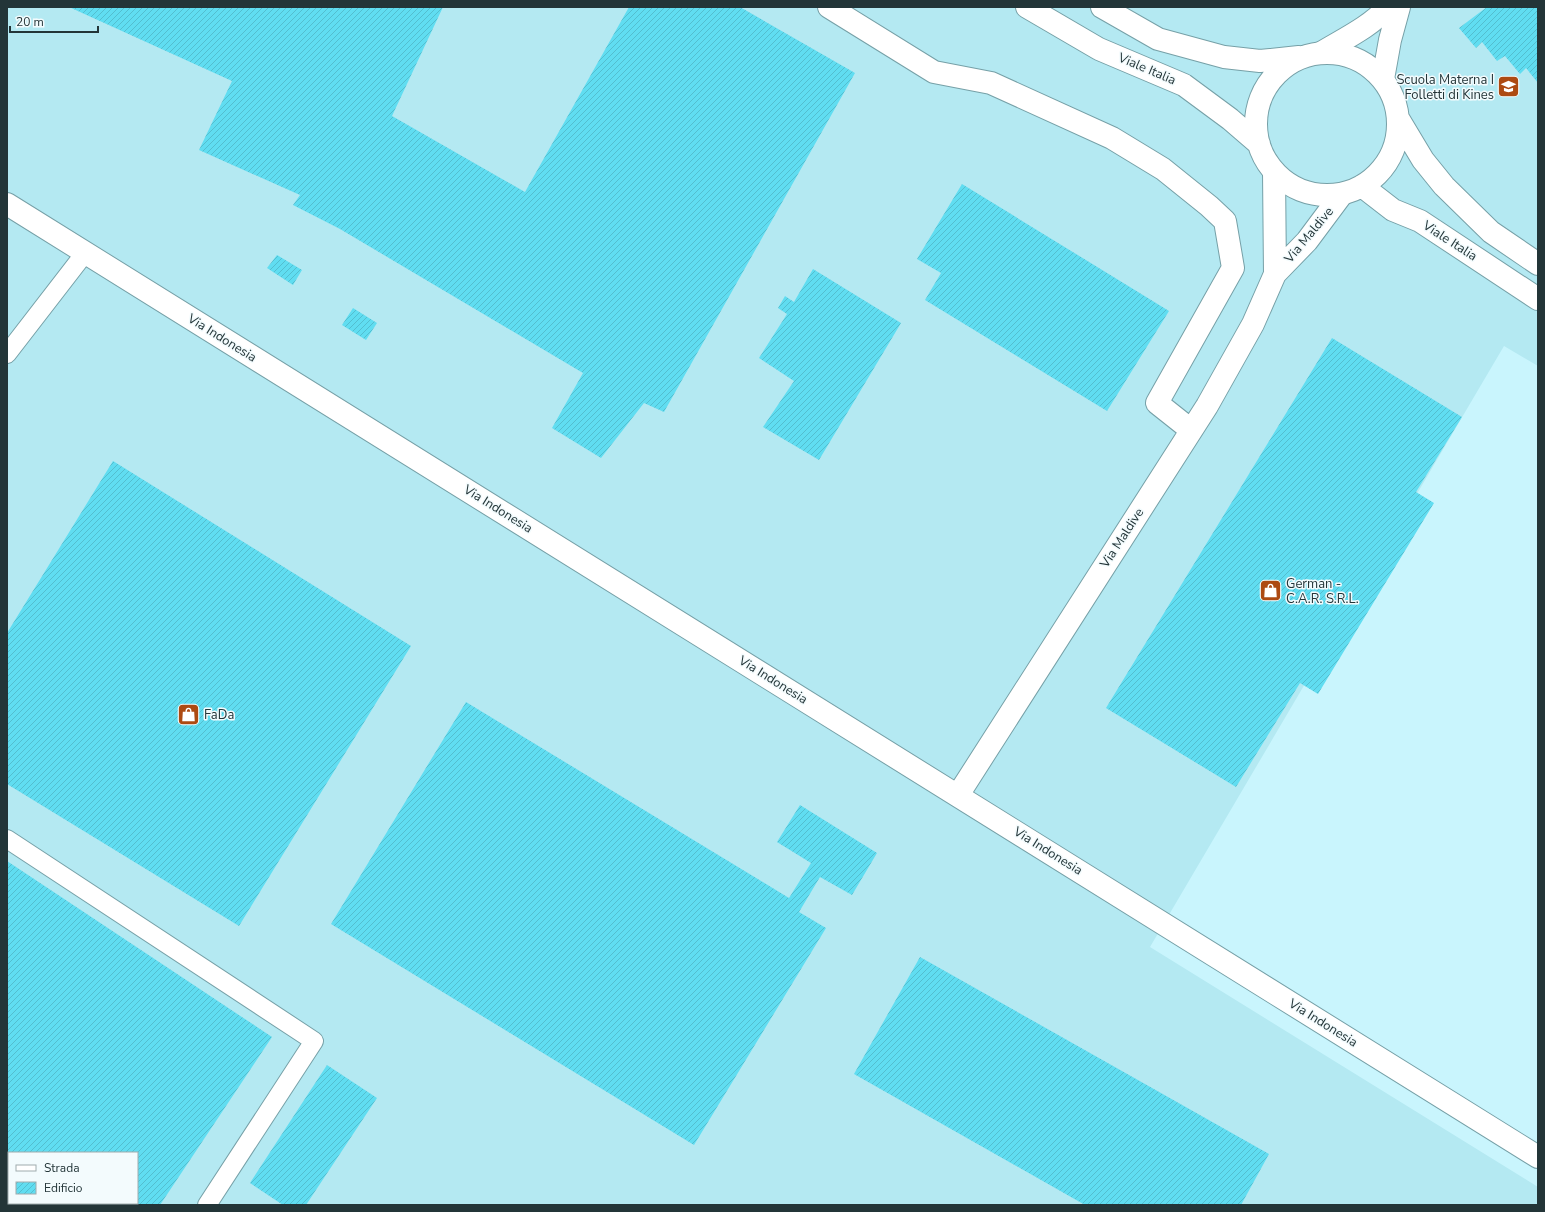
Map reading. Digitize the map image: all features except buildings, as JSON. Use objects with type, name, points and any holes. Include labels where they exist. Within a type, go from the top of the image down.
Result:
[{"type":"street","points":[[829,7],[934,72],[991,83],[1112,138],[1163,169],[1209,206],[1225,221],[1233,268],[1157,403],[1191,430]]},
{"type":"street","name":"Viale Italia","points":[[1027,7],[1099,49],[1184,85],[1230,119],[1258,144]]},
{"type":"street","points":[[1102,7],[1158,39],[1224,57],[1260,61],[1334,52],[1358,59],[1376,71],[1383,79],[1394,98],[1399,120],[1398,138],[1392,154],[1377,176],[1362,186],[1342,194],[1310,194],[1284,181],[1274,172],[1265,159],[1258,144],[1255,123],[1257,107],[1263,92],[1284,66],[1300,57]]},
{"type":"street","points":[[1321,53],[1379,18],[1388,7]]},
{"type":"street","points":[[1383,79],[1390,40],[1399,7]]},
{"type":"street","points":[[1399,120],[1423,160],[1444,186],[1491,232],[1538,264]]},
{"type":"street","name":"Via Maldive","points":[[1274,172],[1275,274]]},
{"type":"street","name":"Viale Italia","points":[[1362,186],[1393,210],[1420,221],[1538,299]]},
{"type":"street","name":"Via Maldive","points":[[958,795],[1207,406],[1253,324],[1275,274],[1307,241],[1342,194]]},
{"type":"street","name":"Via Indonesia","points":[[7,204],[1538,1157]]},
{"type":"lane","points":[[7,354],[85,253]]},
{"type":"lane","points":[[7,839],[314,1041],[207,1205]]},
{"type":"shaded area","points":[[7,7],[1538,7],[1538,366],[1504,346],[1150,947],[1538,1187],[1538,1205],[7,1205]]},
{"type":"place","name":"Scuola Materna I Folletti di Kines","points":[[1509,87]]},
{"type":"place","name":"German - C.A.R. S.R.L.","points":[[1271,591]]},
{"type":"place","name":"FaDa","points":[[188,715]]}]
